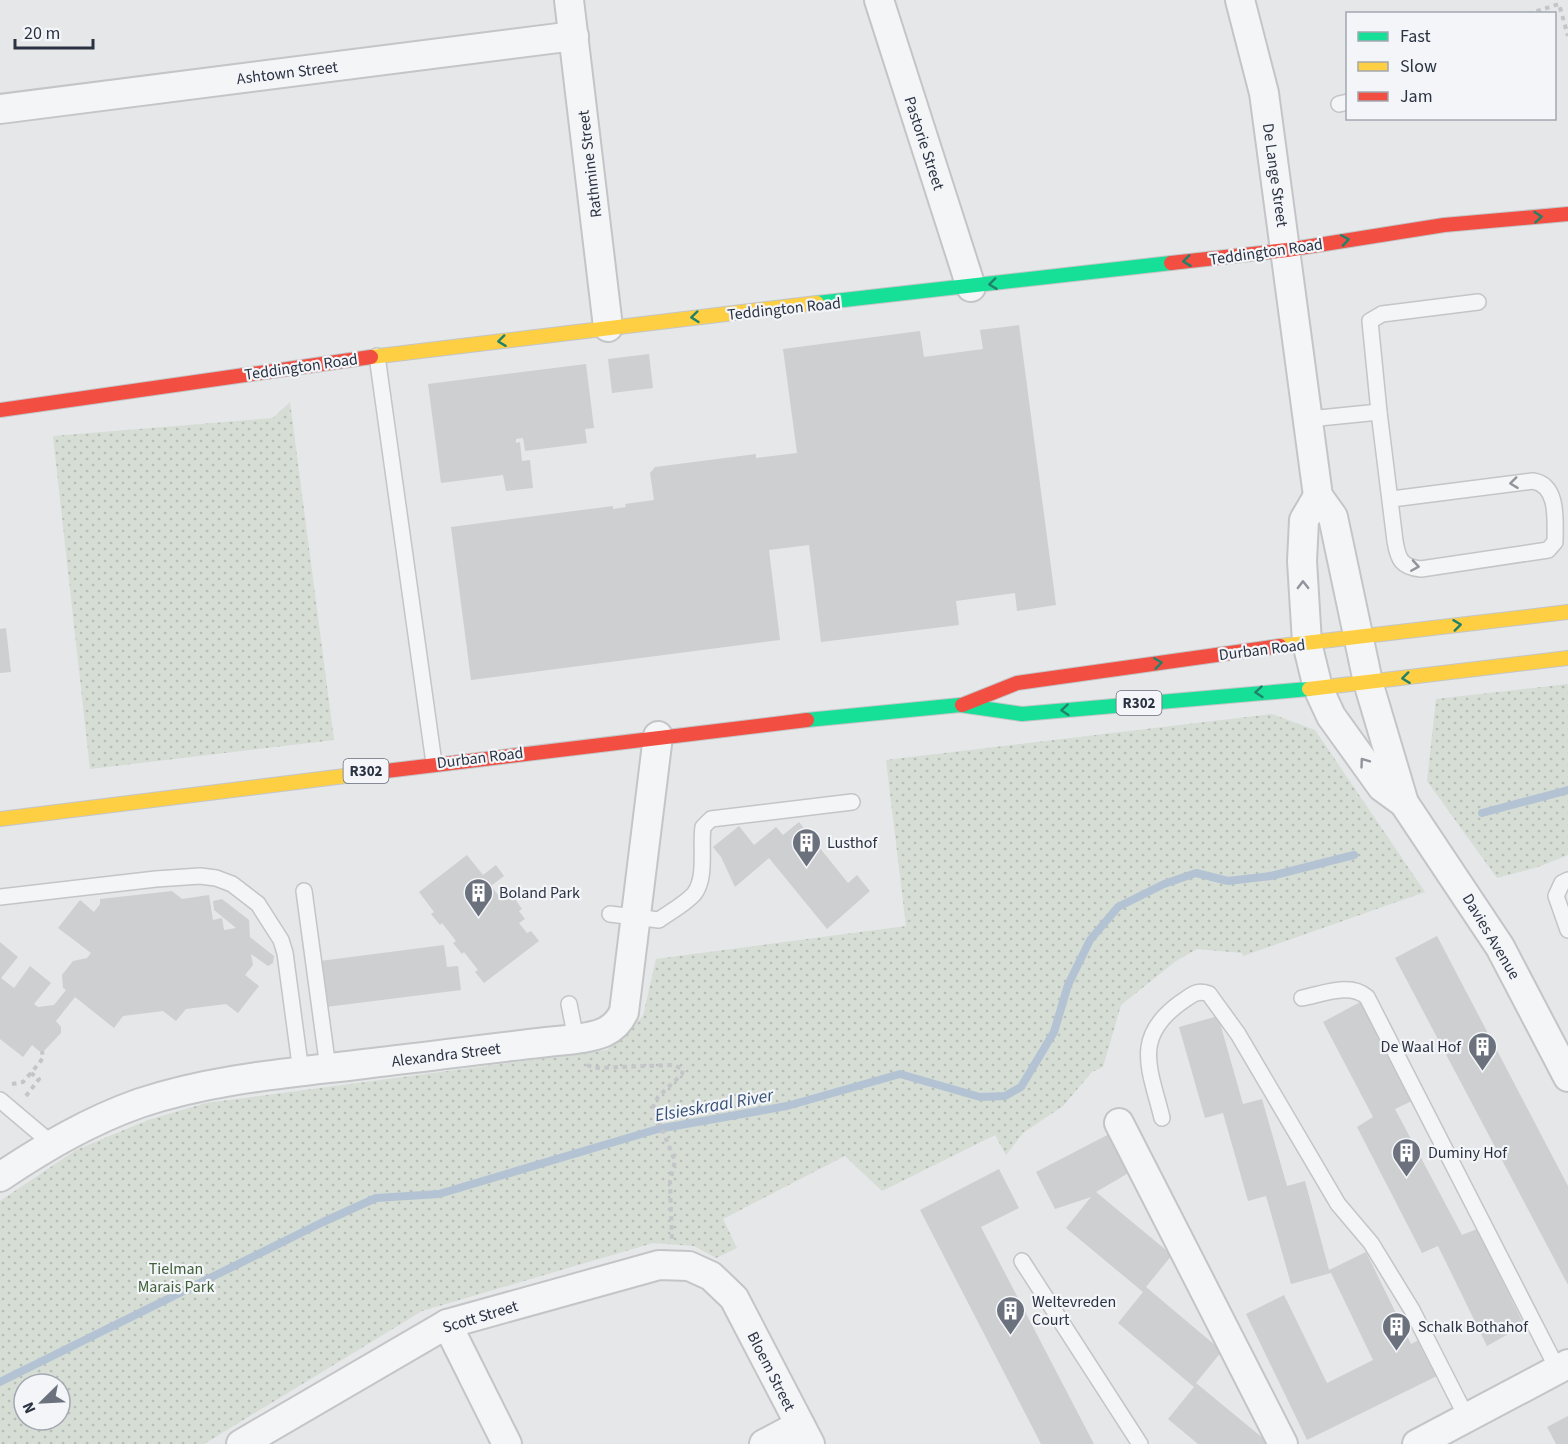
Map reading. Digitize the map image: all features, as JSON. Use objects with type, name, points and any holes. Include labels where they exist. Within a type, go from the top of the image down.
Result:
[{"type":"main road","name":"Teddington Road","points":[[0,410],[376,356],[608,327],[1287,250],[1444,225],[1568,214]]},
{"type":"main road","name":"Durban Road","points":[[960,705],[1017,683],[1307,643],[1568,612]]},
{"type":"main road","name":"Durban Road","points":[[0,819],[658,736],[960,705],[1022,714],[1318,688],[1568,658]]},
{"type":"street","name":"Rathmine Street","points":[[569,0],[608,327]]},
{"type":"street","name":"Pastorie Street","points":[[879,0],[971,287]]},
{"type":"street","name":"De Lange Street","points":[[1240,0],[1260,67],[1287,250],[1318,496],[1333,517],[1368,682]]},
{"type":"street","name":"Ashtown Street","points":[[0,109],[574,36]]},
{"type":"street","points":[[1307,643],[1303,597],[1304,520],[1318,496]]},
{"type":"street","name":"Davies Avenue","points":[[1307,643],[1318,688],[1331,716],[1382,787],[1404,803]]},
{"type":"street","name":"Davies Avenue","points":[[1368,682],[1404,803],[1500,947],[1568,1077]]},
{"type":"street","name":"Alexandra Street","points":[[0,1177],[51,1143],[117,1112],[165,1096],[214,1084],[572,1040],[604,1034],[620,1022],[624,1012],[623,916],[658,736]]},
{"type":"street","points":[[1119,1123],[1283,1444]]},
{"type":"street","name":"Scott Street","points":[[241,1444],[447,1324],[659,1265],[689,1266],[711,1276],[734,1298]]},
{"type":"street","name":"Bloem Street","points":[[734,1298],[805,1435]]},
{"type":"street","points":[[447,1324],[507,1444]]},
{"type":"street","points":[[1417,1444],[1563,1367]]},
{"type":"street","points":[[764,1444],[805,1435]]},
{"type":"lane","points":[[1392,499],[1533,481],[1541,482],[1552,496],[1555,542],[1548,550],[1421,568],[1410,567],[1398,559],[1370,321],[1382,314],[1478,303]]},
{"type":"lane","points":[[376,356],[434,763]]},
{"type":"lane","points":[[1309,419],[1379,412]]},
{"type":"lane","points":[[623,916],[659,920],[694,894],[700,879],[703,827],[711,819],[852,802]]},
{"type":"lane","points":[[0,897],[200,876],[232,884],[258,904],[281,940],[314,1070]]},
{"type":"lane","points":[[1568,880],[1562,884],[1556,896],[1568,930]]},
{"type":"lane","points":[[304,891],[314,1070]]},
{"type":"lane","points":[[1302,998],[1349,989],[1362,992],[1367,997],[1563,1367]]},
{"type":"lane","points":[[1162,1118],[1146,1056],[1150,1036],[1173,1008],[1195,992],[1204,992],[1209,994],[1238,1034],[1338,1204],[1371,1243],[1412,1310],[1467,1418]]},
{"type":"lane","points":[[569,1004],[572,1040]]},
{"type":"lane","points":[[0,1100],[51,1143]]},
{"type":"lane","points":[[1022,1261],[1140,1444]]},
{"type":"path","points":[[1534,12],[1559,4],[1568,36]]},
{"type":"path","points":[[572,1040],[571,1059],[595,1068],[673,1065],[683,1069],[682,1074],[658,1097],[653,1107],[675,1161],[670,1181],[673,1247]]},
{"type":"path","points":[[5,1084],[23,1082],[43,1058],[42,1051]]},
{"type":"path","points":[[14,1112],[39,1079],[31,1073]]},
{"type":"green space","points":[[290,402],[334,740],[90,769],[53,436],[273,418]]},
{"type":"green space","points":[[1568,684],[1568,855],[1538,867],[1497,878],[1427,781],[1436,699]]},
{"type":"green space","name":"Tielman Marais Park","points":[[1272,714],[1315,730],[1425,892],[1243,956],[1242,953],[1197,949],[1176,961],[1121,1005],[1103,1067],[1092,1072],[1063,1106],[1023,1133],[1006,1155],[995,1135],[882,1191],[845,1156],[723,1219],[737,1248],[716,1258],[694,1246],[653,1243],[422,1311],[204,1444],[0,1444],[0,1201],[76,1150],[148,1120],[206,1103],[607,1050],[643,1016],[656,959],[906,926],[886,760]]},
{"type":"building","points":[[1019,325],[1056,605],[1017,611],[1015,593],[956,601],[959,625],[821,642],[809,545],[769,550],[780,640],[471,680],[451,527],[613,506],[613,509],[626,507],[625,504],[654,500],[650,473],[655,467],[756,454],[756,458],[797,453],[783,349],[920,331],[924,357],[983,349],[980,330]]},
{"type":"building","points":[[649,354],[653,388],[612,393],[608,359]]},
{"type":"building","points":[[586,364],[594,428],[585,429],[587,443],[525,451],[523,438],[516,439],[516,443],[520,442],[522,461],[530,460],[533,488],[506,491],[503,475],[441,483],[428,384]]},
{"type":"building","points":[[6,628],[11,672],[0,673],[0,629]]},
{"type":"building","name":"Lusthof","points":[[799,822],[848,883],[857,875],[870,891],[827,929],[769,858],[735,887],[721,857],[713,847],[739,826],[754,845],[776,827],[783,835]]},
{"type":"building","name":"Boland Park","points":[[467,855],[483,875],[496,865],[504,876],[491,886],[499,896],[508,889],[522,909],[519,911],[525,919],[519,923],[527,933],[531,931],[539,941],[484,983],[475,972],[478,970],[464,952],[462,954],[453,943],[456,941],[442,923],[440,925],[431,914],[434,912],[419,892]]},
{"type":"building","points":[[172,891],[182,899],[209,895],[213,920],[222,918],[224,930],[236,928],[214,910],[213,901],[222,899],[249,920],[250,937],[274,956],[273,963],[268,966],[251,954],[253,965],[245,975],[259,986],[238,1013],[226,1004],[186,1009],[176,1021],[163,1011],[123,1016],[114,1028],[75,997],[56,1021],[61,1027],[61,1033],[44,1051],[39,1051],[32,1045],[23,1057],[0,1039],[0,942],[18,957],[1,978],[14,988],[30,966],[51,983],[34,1004],[38,1007],[54,1005],[66,990],[63,988],[62,975],[73,961],[87,958],[91,953],[58,928],[80,900],[94,912],[100,904],[100,899]]},
{"type":"building","name":"De Waal Hof","points":[[1437,936],[1568,1186],[1568,1285],[1395,958]]},
{"type":"building","points":[[444,945],[447,967],[458,966],[461,990],[326,1007],[320,961]]},
{"type":"building","name":"Duminy Hof","points":[[1362,1001],[1412,1101],[1395,1109],[1462,1235],[1477,1229],[1524,1325],[1487,1346],[1438,1246],[1422,1253],[1357,1127],[1373,1117],[1323,1022]]},
{"type":"building","points":[[1218,1016],[1243,1104],[1262,1099],[1287,1186],[1305,1181],[1329,1270],[1366,1252],[1411,1344],[1419,1340],[1437,1376],[1307,1440],[1246,1314],[1284,1295],[1327,1383],[1373,1360],[1331,1273],[1291,1284],[1266,1196],[1248,1201],[1223,1113],[1205,1118],[1179,1027]]},
{"type":"building","name":"Weltevreden Court","points":[[1113,1132],[1132,1171],[1096,1192],[1172,1255],[1146,1287],[1222,1351],[1196,1383],[1270,1444],[1198,1444],[1168,1419],[1194,1387],[1118,1323],[1143,1292],[1066,1228],[1091,1197],[1055,1209],[1036,1172]]},
{"type":"building","name":"Weltevreden Court","points":[[999,1169],[1019,1208],[981,1227],[1094,1444],[1041,1444],[920,1210]]},
{"type":"building","points":[[1568,1416],[1568,1444],[1556,1444],[1547,1427]]},
{"type":"waterway","name":"Elsieskraal River","points":[[1482,813],[1568,790]]},
{"type":"waterway","name":"Elsieskraal River","points":[[0,1382],[376,1198],[439,1194],[658,1129],[787,1106],[900,1074],[980,1097],[1005,1096],[1021,1087],[1054,1032],[1068,985],[1090,940],[1118,907],[1164,884],[1196,873],[1228,881],[1271,876],[1354,855]]},
{"type":"traffic: fast","points":[[817,303],[1171,263]]},
{"type":"traffic: fast","points":[[807,720],[960,705],[1022,714],[1309,689]]},
{"type":"traffic: slow","points":[[371,357],[817,303]]},
{"type":"traffic: slow","points":[[1280,646],[1568,612]]},
{"type":"traffic: slow","points":[[1309,689],[1568,658]]},
{"type":"traffic: slow","points":[[0,819],[369,773]]},
{"type":"traffic: jam","points":[[1171,263],[1287,250],[1444,225],[1568,214]]},
{"type":"traffic: jam","points":[[0,410],[371,357]]},
{"type":"traffic: jam","points":[[962,705],[1017,683],[1280,646]]},
{"type":"traffic: jam","points":[[369,773],[807,720]]},
{"type":"place","name":"Lusthof","points":[[806,868]]},
{"type":"place","name":"Boland Park","points":[[478,918]]},
{"type":"place","name":"De Waal Hof","points":[[1482,1072]]},
{"type":"place","name":"Duminy Hof","points":[[1407,1178]]},
{"type":"place","name":"Weltevreden Court","points":[[1011,1336]]},
{"type":"place","name":"Schalk Bothahof","points":[[1397,1352]]}]
